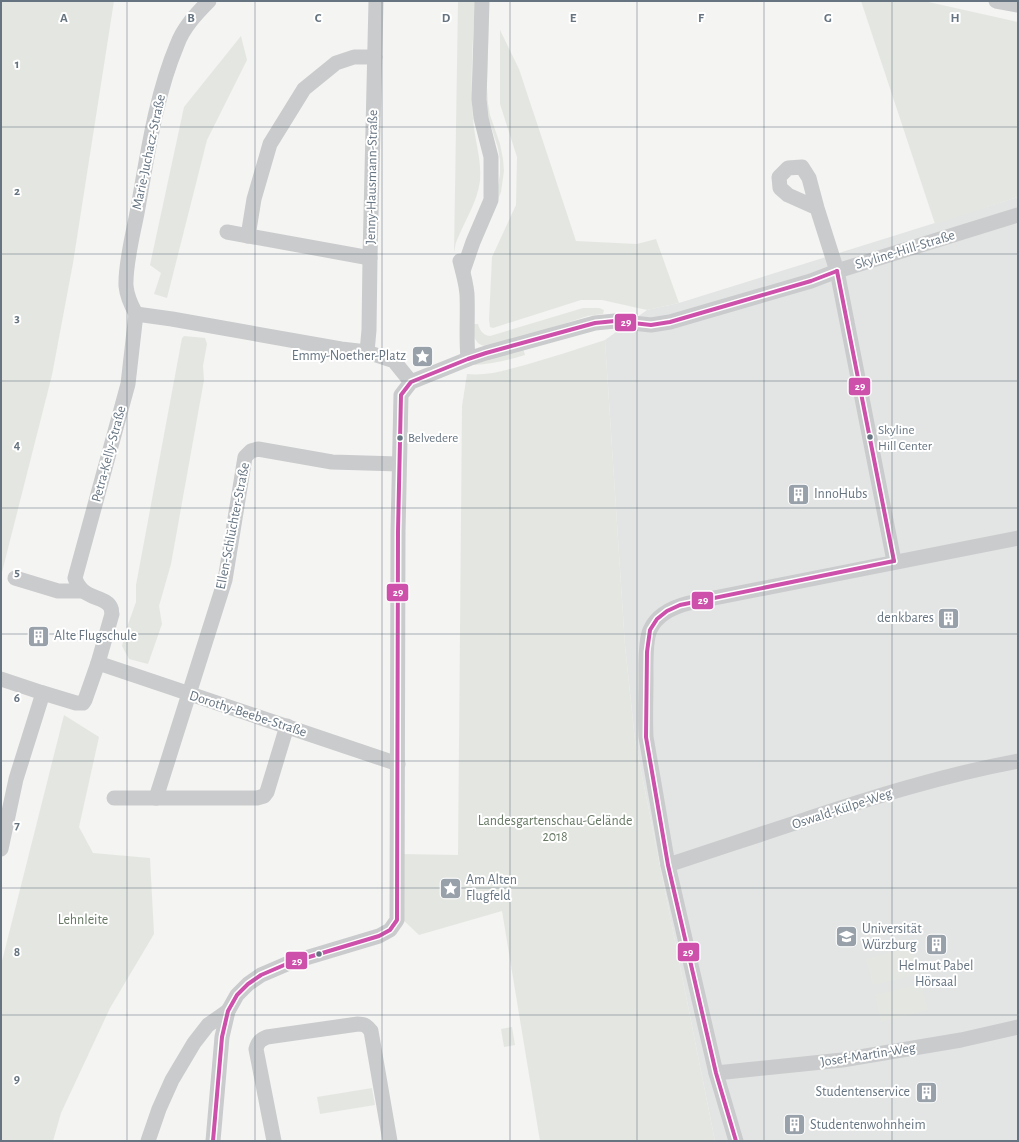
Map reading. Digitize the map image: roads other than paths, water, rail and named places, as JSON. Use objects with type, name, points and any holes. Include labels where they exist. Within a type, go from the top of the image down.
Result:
[{"type":"street","name":"Marie-Juchacz-Straße","points":[[136,314],[129,301],[126,285],[128,261],[150,138],[164,83],[177,44],[193,18],[208,1]]},
{"type":"street","name":"Jenny-Hausmann-Straße","points":[[367,352],[369,330],[376,1]]},
{"type":"street","points":[[468,359],[467,295],[463,270],[491,200],[492,181],[491,157],[481,118],[479,99],[482,1]]},
{"type":"street","points":[[996,1],[1018,5]]},
{"type":"street","points":[[248,236],[254,199],[270,144],[304,89],[336,63],[354,57],[375,57]]},
{"type":"street","points":[[817,208],[838,271],[894,561]]},
{"type":"street","name":"Skyline-Hill-Straße","points":[[411,382],[486,353],[595,323],[615,321],[651,325],[670,322],[810,281],[1018,215]]},
{"type":"street","points":[[227,232],[370,258]]},
{"type":"street","points":[[136,314],[341,349],[367,352],[394,362],[411,382],[401,395],[399,464],[397,920],[390,930],[379,936],[289,963],[261,976],[248,984],[237,995],[228,1011],[222,1037],[213,1141]]},
{"type":"street","name":"Petra-Kelly-Straße","points":[[82,591],[75,578],[128,384],[136,314]]},
{"type":"street","name":"Ellen-Schlüchter-Straße","points":[[156,798],[225,580],[245,457],[251,450],[258,449],[332,462],[399,464]]},
{"type":"street","points":[[736,1141],[716,1073],[668,865],[646,736],[646,652],[650,630],[657,619],[667,611],[680,605],[894,561],[1018,538]]},
{"type":"street","points":[[1,680],[76,703],[82,703],[85,700],[98,663],[112,614],[111,608],[108,604],[82,591],[58,591],[15,578]]},
{"type":"street","name":"Dorothy-Beebe-Straße","points":[[98,663],[398,764]]},
{"type":"street","points":[[1,849],[16,779],[43,693]]},
{"type":"street","points":[[114,798],[257,798],[264,796],[268,792],[287,726]]},
{"type":"street","name":"Oswald-Külpe-Weg","points":[[668,865],[867,800],[995,765],[1018,761]]},
{"type":"street","points":[[148,1141],[159,1109],[172,1080],[194,1043],[208,1025],[228,1011]]},
{"type":"street","points":[[274,1141],[256,1049],[258,1043],[267,1037],[358,1024],[368,1026],[371,1031],[390,1141]]},
{"type":"street","name":"Josef-Martin-Weg","points":[[716,1073],[842,1060],[961,1040],[1018,1027]]},
{"type":"place","name":"Emmy-Noether-Platz","points":[[422,356]]},
{"type":"place","name":"Skyline Hill Center","points":[[870,437]]},
{"type":"place","name":"Belvedere","points":[[400,438]]},
{"type":"place","name":"InnoHubs","points":[[798,494]]},
{"type":"place","name":"denkbares","points":[[949,618]]},
{"type":"place","name":"Alte Flugschule","points":[[38,636]]},
{"type":"place","name":"Am Alten Flugfeld","points":[[451,888]]},
{"type":"place","name":"Universität Würzburg","points":[[846,937]]},
{"type":"place","name":"Helmut Pabel Hörsaal","points":[[936,944]]},
{"type":"place","name":"Studentenservice","points":[[926,1092]]},
{"type":"place","name":"Studentenwohnheim","points":[[794,1125]]},
{"type":"park label","name":"Landesgartenschau-Gelände 2018","points":[[555,830]]},
{"type":"park label","name":"Lehnleite","points":[[83,920]]}]
